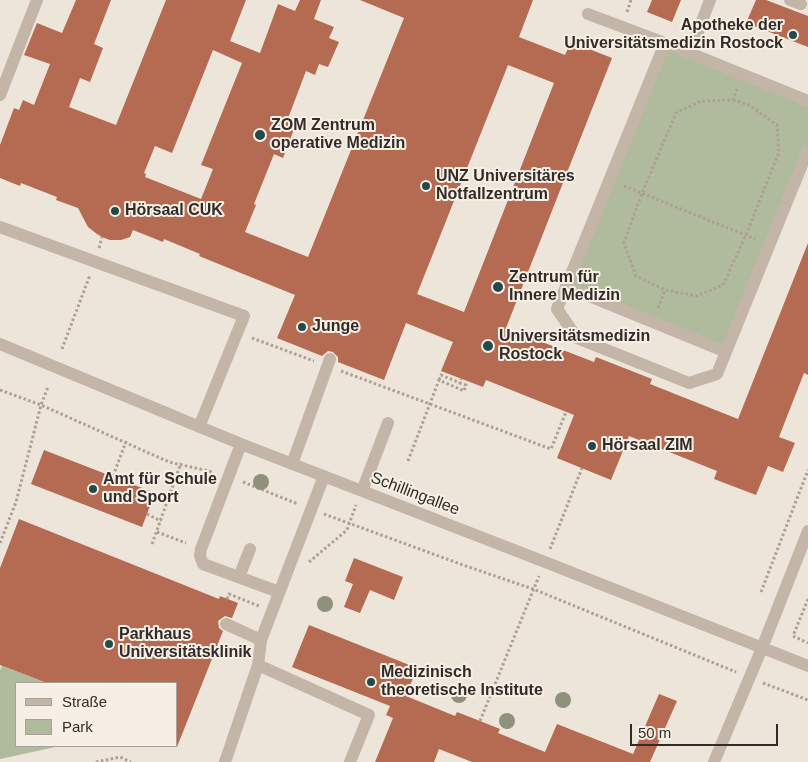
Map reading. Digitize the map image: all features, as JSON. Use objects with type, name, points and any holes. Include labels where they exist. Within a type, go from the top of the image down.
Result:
[{"type":"street","points":[[0,95],[36,0]]},
{"type":"street","points":[[690,53],[710,0]]},
{"type":"street","points":[[588,14],[808,101]]},
{"type":"street","points":[[665,43],[558,310],[577,338],[689,382],[717,374],[808,150]]},
{"type":"street","points":[[2,226],[244,316],[199,427]]},
{"type":"street","points":[[567,287],[726,352]]},
{"type":"street","name":"Schillingallee","points":[[0,344],[6,349],[241,444],[808,666]]},
{"type":"street","points":[[292,464],[330,359]]},
{"type":"street","points":[[362,491],[388,423]]},
{"type":"street","points":[[241,444],[200,556],[203,564],[278,592]]},
{"type":"street","points":[[225,762],[258,665],[261,640],[271,611],[324,476]]},
{"type":"street","points":[[714,762],[750,678],[808,531]]},
{"type":"street","points":[[239,577],[250,550]]},
{"type":"street","points":[[226,624],[261,640]]},
{"type":"street","points":[[258,665],[369,715],[350,762]]},
{"type":"path","points":[[733,100],[743,75]]},
{"type":"path","points":[[733,100],[749,105],[777,125],[779,152],[746,235],[723,285],[698,296],[666,290],[636,276],[624,243],[642,193],[676,113],[702,101],[733,100]]},
{"type":"path","points":[[610,180],[770,245]]},
{"type":"path","points":[[62,349],[102,237]]},
{"type":"path","points":[[658,308],[666,290]]},
{"type":"path","points":[[408,461],[441,374],[461,381],[466,385],[464,391],[439,380]]},
{"type":"path","points":[[0,544],[16,502],[41,405],[48,386]]},
{"type":"path","points":[[430,404],[551,449],[566,412]]},
{"type":"path","points":[[113,476],[127,439]]},
{"type":"path","points":[[152,544],[181,463]]},
{"type":"path","points":[[545,562],[582,468]]},
{"type":"path","points":[[761,592],[808,470]]},
{"type":"path","points":[[147,514],[161,521]]},
{"type":"path","points":[[292,557],[308,563],[347,530],[349,523]]},
{"type":"path","points":[[157,532],[201,549]]},
{"type":"path","points":[[463,565],[533,589],[808,700]]},
{"type":"path","points":[[480,721],[533,589]]},
{"type":"path","points":[[227,599],[229,594],[271,611]]},
{"type":"path","points":[[808,600],[793,636],[808,643]]},
{"type":"path","points":[[96,762],[120,757],[131,762]]},
{"type":"green space","points":[[665,43],[808,101],[808,150],[726,352],[567,287]]},
{"type":"green space","points":[[2,666],[44,682],[15,682],[15,747],[55,747],[0,759],[0,670]]},
{"type":"building","points":[[76,0],[111,0],[94,44],[103,48],[90,82],[80,78],[69,107],[116,125],[166,0],[246,0],[230,41],[260,53],[278,4],[295,11],[300,0],[321,0],[314,19],[334,27],[329,38],[339,42],[328,67],[319,64],[315,75],[306,71],[287,121],[296,124],[283,158],[274,154],[245,232],[308,257],[404,18],[360,0],[533,0],[519,37],[565,55],[571,42],[612,58],[506,328],[594,362],[596,357],[652,379],[650,384],[738,419],[808,243],[808,375],[804,373],[779,437],[795,443],[783,472],[768,466],[756,495],[714,479],[717,471],[629,436],[611,480],[557,458],[574,415],[486,380],[483,387],[441,371],[453,342],[406,323],[384,380],[338,362],[338,357],[333,352],[328,351],[322,356],[277,338],[295,295],[199,256],[200,254],[164,239],[163,242],[133,230],[130,237],[121,240],[110,240],[102,237],[88,227],[78,208],[56,200],[57,197],[21,183],[20,186],[0,178],[0,145],[14,108],[19,110],[23,100],[34,105],[50,64],[24,55],[37,23],[62,33]],"holes":[[[213,50],[242,63],[201,165],[213,169],[201,199],[145,177],[146,174],[144,173],[155,146],[172,153]],[[508,65],[554,83],[464,312],[417,294]]]},
{"type":"building","points":[[652,0],[681,0],[672,22],[647,12]]},
{"type":"building","name":"Apotheke der Universitätsmedizin Rostock","points":[[756,0],[766,0],[808,16],[808,47],[746,23]]},
{"type":"building","name":"Amt für Schule und Sport","points":[[44,450],[155,493],[142,527],[31,484]]},
{"type":"building","name":"Parkhaus Universitätsklinik","points":[[19,519],[219,599],[220,596],[238,603],[232,618],[225,616],[218,621],[219,628],[223,631],[178,744],[178,682],[44,682],[0,665],[0,568]]},
{"type":"building","points":[[354,558],[403,577],[394,600],[370,590],[360,613],[344,607],[353,584],[345,581]]},
{"type":"building","name":"Medizinisch theoretische Institute","points":[[309,625],[417,668],[406,696],[455,716],[457,712],[500,729],[498,733],[545,752],[557,724],[633,754],[659,694],[677,701],[650,762],[472,762],[439,749],[434,762],[375,762],[393,718],[386,715],[390,706],[292,667]]},
{"type":"place","name":"Apotheke der Universitätsmedizin Rostock","points":[[793,35]]},
{"type":"place","name":"ZOM Zentrum operative Medizin","points":[[260,135]]},
{"type":"place","name":"UNZ Universitäres Notfallzentrum","points":[[426,186]]},
{"type":"place","name":"Hörsaal CUK","points":[[115,211]]},
{"type":"place","name":"Zentrum für Innere Medizin","points":[[498,287]]},
{"type":"place","name":"Junge","points":[[302,327]]},
{"type":"place","name":"Universitätsmedizin Rostock","points":[[488,346]]},
{"type":"place","name":"Hörsaal ZIM","points":[[592,446]]},
{"type":"place","name":"Amt für Schule und Sport","points":[[93,489]]},
{"type":"place","name":"Parkhaus Universitätsklinik","points":[[109,644]]},
{"type":"place","name":"Medizinisch theoretische Institute","points":[[371,682]]}]
